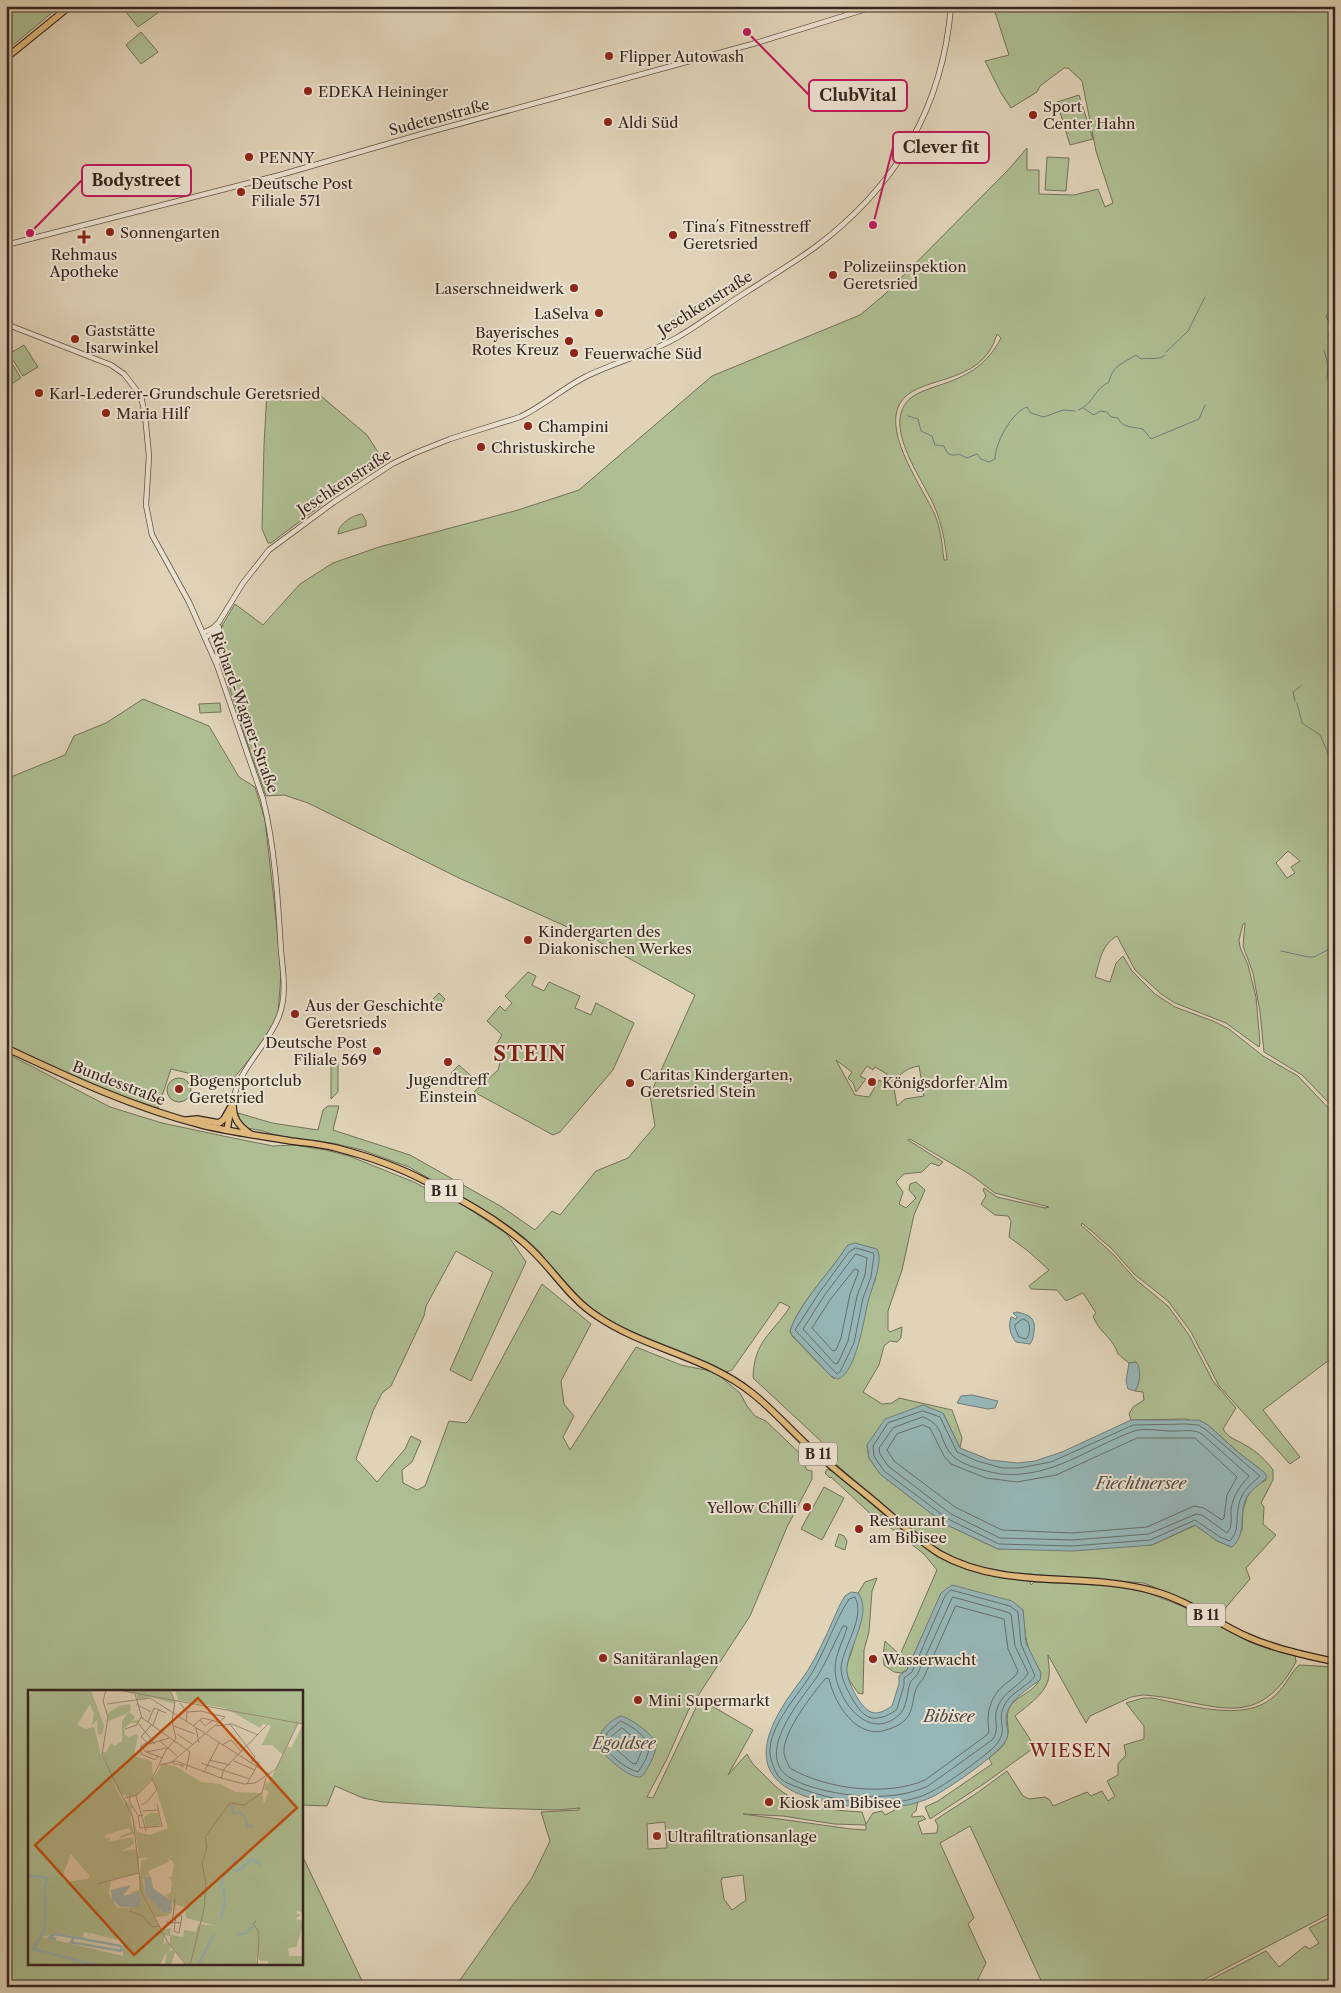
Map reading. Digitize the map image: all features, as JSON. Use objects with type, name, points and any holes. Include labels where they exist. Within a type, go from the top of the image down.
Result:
[{"type":"main road","points":[[6,58],[70,6]]},
{"type":"main road","name":"Bundesstraße","points":[[6,1048],[111,1095],[186,1120],[227,1130]]},
{"type":"main road","points":[[186,1120],[198,1118],[212,1122],[222,1122],[233,1103]]},
{"type":"main road","points":[[227,1130],[233,1103]]},
{"type":"main road","points":[[233,1103],[235,1120],[241,1128],[251,1134]]},
{"type":"main road","name":"B 11","points":[[227,1130],[332,1147],[408,1172],[455,1198],[502,1226],[523,1242],[585,1308],[599,1318],[633,1336],[729,1376],[759,1399],[810,1448],[910,1532],[955,1562],[990,1573],[1010,1576],[1120,1583],[1157,1592],[1192,1607],[1252,1639],[1335,1662]]},
{"type":"street","name":"Sudetenstraße","points":[[6,245],[280,175],[422,134],[756,43],[876,6]]},
{"type":"street","name":"Jeschkenstraße","points":[[219,627],[243,583],[269,550],[288,534],[364,481],[392,464],[429,447],[520,416],[584,378],[678,338],[801,257],[828,236],[865,204],[885,181],[917,130],[935,90],[940,73],[949,29],[951,6]]},
{"type":"street","name":"Richard-Wagner-Straße","points":[[6,324],[111,364],[124,374],[141,396],[149,456],[146,504],[152,535],[204,635],[217,665],[263,799],[268,820],[280,925],[283,970],[280,1015],[249,1064],[236,1090],[233,1103]]},
{"type":"street","name":"Jeschkenstraße","points":[[204,635],[222,619]]},
{"type":"street","points":[[204,635],[213,634],[219,627]]},
{"type":"street","points":[[217,665],[219,627]]},
{"type":"green space","points":[[6,6],[60,6],[6,51]]},
{"type":"green space","points":[[121,6],[154,6],[159,12],[138,27]]},
{"type":"green space","points":[[993,6],[1335,6],[1335,1109],[1302,1075],[1264,1052],[1260,1012],[1253,973],[1243,946],[1245,923],[1243,924],[1239,940],[1256,997],[1259,1047],[1226,1023],[1175,1003],[1161,994],[1135,970],[1117,936],[1104,949],[1095,977],[1110,982],[1116,963],[1123,956],[1132,971],[1155,994],[1175,1007],[1229,1029],[1263,1056],[1298,1076],[1335,1115],[1335,1359],[1333,1357],[1263,1410],[1300,1457],[1290,1464],[1219,1386],[1191,1332],[1168,1301],[1134,1274],[1112,1249],[1082,1223],[1081,1225],[1114,1255],[1135,1279],[1168,1306],[1189,1335],[1213,1381],[1236,1408],[1223,1429],[1230,1437],[1257,1453],[1273,1470],[1273,1480],[1261,1503],[1264,1507],[1263,1524],[1276,1535],[1246,1568],[1250,1579],[1217,1618],[1192,1603],[1144,1583],[1027,1574],[1031,1585],[1034,1582],[1120,1586],[1143,1591],[1190,1609],[1250,1642],[1272,1650],[1295,1655],[1296,1662],[1280,1685],[1264,1699],[1247,1706],[1229,1708],[1210,1706],[1143,1695],[1131,1697],[1090,1716],[1086,1723],[1048,1655],[1049,1676],[1045,1688],[1015,1716],[1035,1747],[930,1819],[925,1807],[938,1801],[992,1764],[989,1758],[1002,1747],[1007,1737],[1008,1710],[1014,1701],[1036,1685],[1039,1681],[1040,1672],[1030,1653],[1024,1629],[1023,1610],[922,1636],[907,1670],[901,1673],[894,1672],[884,1665],[885,1641],[900,1655],[937,1570],[924,1554],[883,1522],[888,1517],[883,1514],[876,1519],[825,1473],[827,1469],[834,1472],[882,1513],[906,1525],[831,1460],[828,1444],[823,1443],[753,1378],[754,1365],[760,1347],[790,1307],[780,1302],[732,1370],[726,1372],[644,1339],[599,1314],[571,1288],[541,1253],[525,1238],[496,1217],[409,1167],[362,1150],[332,1143],[287,1139],[247,1128],[240,1122],[238,1113],[272,1123],[318,1130],[323,1110],[328,1106],[339,1106],[333,1130],[410,1155],[502,1207],[535,1230],[552,1211],[560,1215],[596,1171],[628,1158],[655,1126],[650,1095],[695,995],[596,940],[459,878],[308,803],[284,795],[266,796],[219,655],[219,636],[223,624],[235,604],[263,625],[300,584],[333,563],[379,547],[518,510],[579,490],[712,376],[860,315],[884,295],[1009,169],[1027,148],[1027,170],[1039,170],[1039,194],[1074,195],[1098,189],[1105,207],[1113,203],[1096,151],[1082,81],[1068,68],[1064,68],[1040,86],[1037,92],[1011,108],[985,61],[1009,55]],"holes":[[[997,334],[1001,338],[984,361],[962,377],[915,395],[904,406],[900,419],[901,434],[906,450],[940,521],[947,560],[944,560],[937,520],[901,446],[896,417],[899,405],[907,395],[919,388],[964,372],[978,364],[989,352]],[[1288,851],[1300,861],[1291,867],[1295,873],[1287,878],[1276,863]],[[836,1060],[852,1072],[848,1078],[853,1083],[856,1092],[866,1079],[860,1076],[867,1066],[873,1070],[875,1067],[887,1074],[883,1082],[879,1080],[869,1097],[855,1095]],[[919,1066],[924,1096],[905,1099],[897,1106],[893,1082],[904,1071]],[[910,1139],[971,1175],[995,1193],[1049,1207],[1045,1208],[997,1197],[984,1188],[983,1190],[986,1196],[981,1204],[995,1215],[1008,1216],[1011,1221],[1009,1237],[1049,1270],[1029,1286],[1031,1289],[1057,1290],[1066,1301],[1083,1293],[1096,1313],[1093,1316],[1096,1322],[1113,1343],[1118,1354],[1129,1363],[1136,1362],[1139,1376],[1135,1391],[1143,1392],[1144,1400],[1133,1407],[1129,1414],[1131,1420],[1186,1419],[1208,1425],[1260,1469],[1266,1480],[1254,1487],[1247,1497],[1243,1510],[1242,1530],[1232,1547],[1217,1541],[1196,1525],[1152,1545],[998,1549],[945,1524],[880,1474],[869,1458],[867,1445],[943,1413],[960,1448],[962,1438],[952,1410],[899,1398],[892,1403],[882,1404],[863,1392],[879,1365],[884,1346],[890,1341],[897,1342],[901,1338],[902,1327],[890,1332],[888,1330],[888,1311],[902,1270],[914,1215],[925,1190],[916,1182],[910,1184],[909,1190],[916,1198],[906,1208],[899,1204],[903,1192],[896,1182],[904,1174],[922,1172],[931,1163],[939,1166],[943,1162],[908,1140]],[[845,1249],[876,1278],[834,1379],[792,1336],[790,1331],[800,1310]]]},
{"type":"green space","points":[[141,32],[158,52],[141,64],[126,45]]},
{"type":"green space","points":[[1079,95],[1093,139],[1070,145],[1057,102]]},
{"type":"green space","points":[[1047,157],[1069,158],[1066,191],[1045,190]]},
{"type":"green space","points":[[24,345],[38,367],[23,376],[9,354]]},
{"type":"green space","points":[[6,354],[21,378],[6,387]]},
{"type":"green space","points":[[287,390],[321,396],[367,435],[385,463],[331,498],[271,543],[268,543],[262,529],[267,391]]},
{"type":"green space","points":[[362,514],[366,521],[366,526],[338,534],[340,527],[347,521],[354,516]]},
{"type":"green space","points":[[143,699],[209,726],[239,777],[255,787],[265,820],[281,974],[278,1014],[269,1032],[234,1078],[225,1082],[171,1069],[158,1108],[111,1093],[6,1046],[6,779],[65,755],[74,736],[106,723]]},
{"type":"green space","points":[[220,703],[221,712],[200,713],[199,704]]},
{"type":"green space","points":[[528,972],[536,976],[532,985],[544,991],[549,982],[580,996],[575,1008],[591,1015],[596,1003],[634,1023],[613,1070],[560,1132],[553,1135],[474,1092],[498,1070],[501,1059],[495,1051],[495,1047],[502,1035],[487,1021],[500,1006],[505,1011],[512,1003],[505,996]]},
{"type":"green space","points":[[439,993],[445,999],[439,1007],[432,1000]]},
{"type":"green space","points":[[6,1053],[110,1107],[162,1123],[273,1146],[294,1145],[349,1156],[414,1182],[448,1200],[457,1201],[507,1234],[526,1262],[471,1381],[450,1370],[493,1272],[456,1251],[426,1306],[424,1316],[391,1386],[382,1393],[373,1411],[356,1459],[377,1482],[405,1449],[411,1436],[421,1441],[412,1462],[402,1470],[403,1483],[417,1490],[425,1486],[449,1421],[466,1423],[469,1420],[542,1284],[591,1324],[561,1381],[564,1404],[574,1416],[563,1437],[570,1450],[636,1347],[681,1365],[715,1372],[740,1393],[755,1416],[766,1421],[810,1463],[805,1466],[807,1470],[812,1471],[812,1479],[787,1527],[750,1616],[688,1711],[667,1759],[647,1797],[653,1798],[700,1699],[753,1730],[728,1775],[747,1754],[757,1768],[789,1796],[824,1808],[862,1812],[866,1824],[873,1813],[882,1811],[885,1815],[895,1810],[897,1804],[918,1801],[916,1811],[912,1814],[912,1817],[923,1816],[926,1819],[918,1822],[922,1834],[937,1833],[938,1826],[935,1820],[1007,1771],[1023,1796],[1029,1799],[1045,1797],[1050,1800],[1053,1806],[1087,1792],[1091,1796],[1102,1791],[1108,1801],[1115,1796],[1107,1781],[1118,1775],[1118,1764],[1126,1755],[1124,1745],[1144,1739],[1144,1726],[1126,1703],[1143,1698],[1152,1698],[1214,1710],[1246,1709],[1260,1705],[1272,1698],[1299,1665],[1335,1667],[1335,1911],[1190,1987],[1044,1987],[970,1826],[940,1843],[974,1918],[968,1924],[986,1963],[978,1979],[980,1987],[455,1987],[532,1878],[550,1841],[541,1812],[579,1810],[580,1808],[558,1810],[488,1808],[383,1802],[363,1798],[335,1786],[327,1806],[302,1805],[302,1690],[28,1690],[28,1966],[302,1966],[302,1855],[365,1987],[6,1987]],"holes":[[[743,1814],[783,1816],[834,1824],[866,1825],[866,1830]],[[665,1822],[667,1848],[648,1849],[647,1824]],[[743,1875],[746,1900],[732,1910],[724,1899],[721,1881],[722,1878]]]},
{"type":"green space","points":[[331,1062],[338,1062],[338,1092],[331,1099]]},
{"type":"green space","points":[[459,1065],[471,1076],[463,1085],[451,1073]]},
{"type":"green space","name":"Bogensportclub Geretsried","points":[[179,1078],[188,1081],[191,1090],[188,1099],[179,1102],[170,1099],[167,1090],[170,1081]]},
{"type":"green space","points":[[824,1487],[844,1498],[822,1540],[801,1529]]},
{"type":"green space","points":[[839,1534],[844,1536],[847,1541],[845,1550],[835,1546]]},
{"type":"green space","points":[[877,1578],[872,1591],[869,1632],[864,1650],[863,1694],[858,1693],[848,1678],[846,1668],[853,1647],[862,1605],[858,1593],[865,1582]]},
{"type":"green space","points":[[1335,1915],[1335,1987],[1196,1987],[1266,1951],[1279,1967],[1305,1946],[1310,1949],[1319,1943],[1309,1928]]},
{"type":"water","points":[[855,1243],[877,1249],[879,1261],[858,1345],[850,1367],[838,1379],[831,1376],[790,1331],[800,1310],[815,1289],[848,1245]]},
{"type":"water","points":[[1017,1312],[1029,1316],[1033,1320],[1034,1332],[1030,1344],[1016,1342],[1011,1333],[1011,1317],[1016,1319],[1017,1317],[1013,1313]]},
{"type":"water","points":[[1136,1362],[1140,1376],[1135,1391],[1128,1389],[1126,1381],[1129,1363]]},
{"type":"water","points":[[972,1395],[998,1401],[995,1408],[988,1409],[957,1403],[961,1396]]},
{"type":"water","name":"Fiechtnersee","points":[[923,1405],[943,1413],[960,1448],[990,1460],[1018,1463],[1035,1461],[1062,1452],[1131,1420],[1199,1420],[1208,1425],[1265,1473],[1267,1477],[1252,1490],[1245,1501],[1240,1536],[1232,1547],[1217,1541],[1195,1525],[1152,1545],[1072,1551],[998,1549],[945,1524],[880,1474],[869,1458],[867,1445],[885,1419]]},
{"type":"water","name":"Bibisee","points":[[952,1585],[1012,1601],[1023,1610],[1026,1643],[1041,1673],[1040,1680],[1019,1696],[1010,1706],[1006,1718],[1007,1737],[1002,1746],[984,1762],[949,1787],[932,1797],[908,1805],[869,1808],[843,1805],[811,1798],[794,1792],[781,1784],[772,1774],[767,1762],[766,1747],[771,1731],[783,1706],[815,1658],[845,1596],[851,1592],[858,1593],[862,1601],[863,1610],[862,1620],[847,1667],[848,1678],[862,1705],[871,1712],[876,1713],[892,1706],[899,1684],[899,1676],[907,1670],[941,1593]]},
{"type":"water","name":"Egoldsee","points":[[621,1716],[642,1728],[655,1741],[656,1749],[653,1757],[641,1777],[636,1777],[623,1770],[610,1760],[597,1745],[605,1727],[612,1720]]},
{"type":"waterway","points":[[1166,352],[1188,331],[1205,297]]},
{"type":"waterway","points":[[1328,337],[1331,327],[1326,316],[1335,309]]},
{"type":"waterway","points":[[1324,350],[1328,365],[1327,379]]},
{"type":"waterway","points":[[1078,410],[1087,405],[1100,389],[1109,382],[1115,369],[1123,363],[1136,355],[1141,359],[1157,358],[1165,355]]},
{"type":"waterway","points":[[1083,408],[1094,415],[1100,411],[1107,412],[1111,417],[1118,418],[1122,424],[1143,429],[1151,439],[1199,419],[1205,405]]},
{"type":"waterway","points":[[908,416],[918,419],[921,431],[932,436],[935,445],[944,446],[950,454],[959,454],[967,458],[977,454],[981,459],[989,462],[995,459],[998,445],[1005,429],[1021,410],[1027,407],[1031,413],[1044,417],[1063,410],[1075,411]]},
{"type":"waterway","points":[[1295,701],[1293,692],[1301,686]]},
{"type":"waterway","points":[[1297,703],[1302,723],[1320,735],[1335,769]]},
{"type":"waterway","points":[[1281,951],[1314,957],[1335,946]]},
{"type":"place","name":"ClubVital","points":[[747,32]]},
{"type":"place","name":"Flipper Autowash","points":[[609,56]]},
{"type":"place","name":"EDEKA Heininger","points":[[308,91]]},
{"type":"place","name":"Sport Center Hahn","points":[[1033,115]]},
{"type":"place","name":"Aldi Süd","points":[[608,122]]},
{"type":"place","name":"PENNY","points":[[249,157]]},
{"type":"place","name":"Deutsche Post Filiale 571","points":[[241,192]]},
{"type":"place","name":"Clever fit","points":[[873,225]]},
{"type":"place","name":"Sonnengarten","points":[[110,232]]},
{"type":"place","name":"Bodystreet","points":[[30,233]]},
{"type":"place","name":"Tina´s Fitnesstreff Geretsried","points":[[673,235]]},
{"type":"place","name":"Rehmaus Apotheke","points":[[84,237]]},
{"type":"place","name":"Polizeiinspektion Geretsried","points":[[833,275]]},
{"type":"place","name":"Laserschneidwerk","points":[[574,288]]},
{"type":"place","name":"LaSelva","points":[[599,313]]},
{"type":"place","name":"Gaststätte Isarwinkel","points":[[75,339]]},
{"type":"place","name":"Bayerisches Rotes Kreuz","points":[[569,341]]},
{"type":"place","name":"Feuerwache Süd","points":[[574,353]]},
{"type":"place","name":"Karl-Lederer-Grundschule Geretsried","points":[[39,393]]},
{"type":"place","name":"Maria Hilf","points":[[106,413]]},
{"type":"place","name":"Champini","points":[[528,426]]},
{"type":"place","name":"Christuskirche","points":[[481,447]]},
{"type":"place","name":"Kindergarten des Diakonischen Werkes","points":[[528,940]]},
{"type":"place","name":"Aus der Geschichte Geretsrieds","points":[[295,1014]]},
{"type":"place","name":"Deutsche Post Filiale 569","points":[[377,1051]]},
{"type":"place","name":"Jugendtreff Einstein","points":[[448,1062]]},
{"type":"place","name":"Königsdorfer Alm","points":[[872,1082]]},
{"type":"place","name":"Caritas Kindergarten, Geretsried Stein","points":[[630,1083]]},
{"type":"place","name":"Bogensportclub Geretsried","points":[[179,1089]]},
{"type":"place","name":"Yellow Chilli","points":[[807,1507]]},
{"type":"place","name":"Restaurant am Bibisee","points":[[859,1529]]},
{"type":"place","name":"Sanitäranlagen","points":[[603,1658]]},
{"type":"place","name":"Wasserwacht","points":[[873,1659]]},
{"type":"place","name":"Mini Supermarkt","points":[[638,1700]]},
{"type":"place","name":"Kiosk am Bibisee","points":[[769,1802]]},
{"type":"place","name":"Ultrafiltrationsanlage","points":[[657,1836]]},
{"type":"district","name":"STEIN","points":[[530,1054]]},
{"type":"district","name":"WIESEN","points":[[1071,1751]]}]
